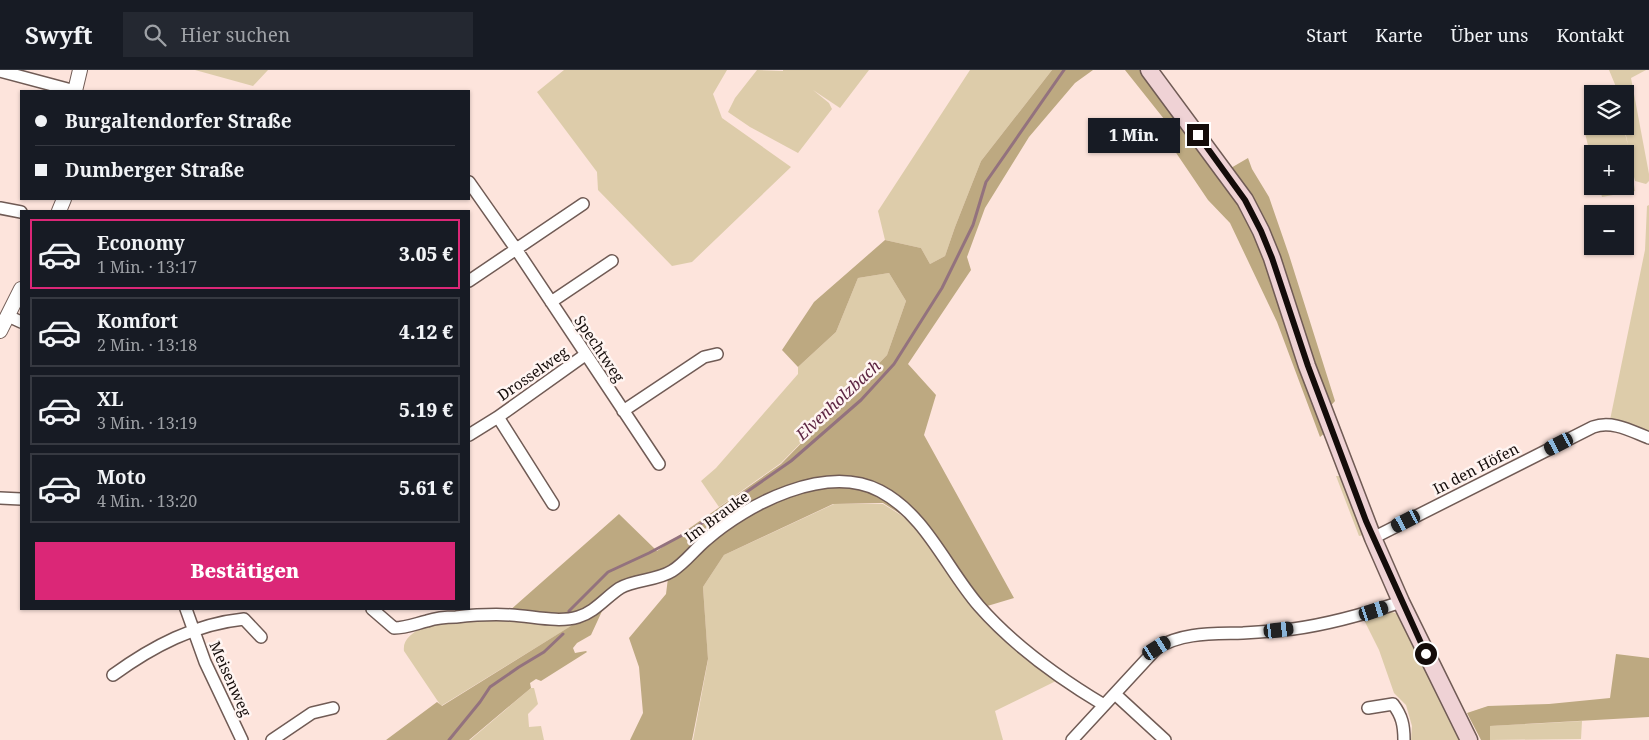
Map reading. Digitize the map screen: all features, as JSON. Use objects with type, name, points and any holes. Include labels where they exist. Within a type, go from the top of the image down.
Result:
[{"type":"main road","points":[[1150,70],[1245,200],[1265,240],[1311,374],[1373,538],[1401,602],[1469,740]]},
{"type":"street","points":[[75,90],[80,70]]},
{"type":"street","points":[[0,71],[71,90]]},
{"type":"street","name":"Spechtweg","points":[[470,183],[516,249],[659,464]]},
{"type":"street","points":[[470,280],[583,204]]},
{"type":"street","points":[[0,208],[20,212]]},
{"type":"street","points":[[551,302],[612,262]]},
{"type":"street","points":[[0,330],[20,291]]},
{"type":"street","points":[[8,316],[20,322]]},
{"type":"street","points":[[623,412],[704,357],[717,354]]},
{"type":"street","name":"Drosselweg","points":[[470,434],[498,417],[585,355]]},
{"type":"street","name":"Drosselweg","points":[[498,417],[554,504]]},
{"type":"street","name":"In den Höfen","points":[[1373,538],[1593,426],[1609,424],[1649,438]]},
{"type":"street","name":"Im Brauke","points":[[373,610],[394,628],[407,628],[429,620],[455,617],[510,615],[566,619],[578,617],[589,612],[628,584],[660,577],[671,572],[707,539],[751,508],[788,491],[832,483],[866,485],[895,500],[908,512],[938,549],[977,604],[995,622],[1051,670],[1104,705]]},
{"type":"street","points":[[0,498],[20,499]]},
{"type":"street","points":[[1072,740],[1157,648],[1168,641],[1186,636],[1264,632],[1303,627],[1360,616],[1401,602]]},
{"type":"street","name":"Meisenweg","points":[[186,610],[192,630],[218,691],[242,740]]},
{"type":"street","name":"Meisenweg","points":[[113,675],[152,649],[192,630],[222,622],[244,619],[261,637]]},
{"type":"street","points":[[1115,694],[1165,740]]},
{"type":"street","points":[[1368,708],[1393,704],[1400,715],[1404,728],[1404,740]]},
{"type":"street","points":[[272,740],[312,713],[333,708]]},
{"type":"shaded area","points":[[195,70],[268,70],[253,86]]},
{"type":"shaded area","points":[[564,70],[727,70],[713,94],[722,118],[791,167],[692,262],[672,266],[598,190],[597,172],[537,92]]},
{"type":"shaded area","points":[[757,70],[869,70],[840,108],[813,90],[829,103],[832,109],[798,153],[750,127],[728,112],[735,98]]},
{"type":"shaded area","points":[[970,70],[1052,70],[981,161],[945,256],[930,264],[921,248],[885,240],[878,211]]},
{"type":"shaded area","points":[[1052,70],[1093,70],[1075,83],[1029,137],[985,208],[967,257],[971,270],[908,364],[936,395],[924,435],[1014,598],[984,607],[923,523],[864,482],[787,489],[678,563],[587,611],[567,616],[507,613],[619,514],[657,551],[781,464],[887,355],[906,301],[889,273],[858,278],[836,332],[798,367],[782,350],[814,302],[885,240],[921,248],[930,264],[945,256],[981,161]]},
{"type":"shaded area","points":[[1125,70],[1141,70],[1243,202],[1326,432],[1320,437],[1277,322],[1230,223],[1208,200],[1162,132],[1168,124]]},
{"type":"shaded area","points":[[1609,70],[1646,70],[1631,78],[1632,85],[1615,85]]},
{"type":"shaded area","points":[[1634,94],[1649,174],[1649,181],[1646,184],[1635,181],[1634,145],[1628,145],[1626,135],[1634,135]]},
{"type":"shaded area","points":[[1585,135],[1625,135],[1628,145],[1588,145]]},
{"type":"shaded area","points":[[1248,158],[1252,169],[1269,197],[1335,401],[1325,412],[1273,258],[1224,172]]},
{"type":"shaded area","points":[[1649,205],[1649,433],[1610,420],[1645,250],[1647,206]]},
{"type":"shaded area","points":[[889,273],[906,301],[887,355],[781,463],[719,507],[701,481],[716,468],[798,374],[798,367],[836,332],[858,278]]},
{"type":"shaded area","points":[[1336,476],[1340,476],[1364,535],[1359,536]]},
{"type":"shaded area","points":[[833,484],[862,486],[893,502],[921,527],[883,503],[833,504],[724,555],[703,587],[708,659],[692,740],[630,740],[643,713],[639,667],[629,638],[666,594],[668,578],[753,509],[789,492]]},
{"type":"shaded area","points":[[834,504],[883,504],[922,528],[977,612],[1058,680],[995,711],[1003,740],[693,740],[708,660],[703,587],[724,555]]},
{"type":"shaded area","points":[[603,606],[591,635],[577,643],[573,648],[575,653],[587,652],[541,681],[536,679],[530,683],[531,688],[469,740],[386,740],[437,702],[442,706]]},
{"type":"shaded area","points":[[1389,611],[1401,615],[1459,740],[1411,740],[1412,726],[1406,705],[1394,693],[1379,650],[1364,620]]},
{"type":"shaded area","points":[[456,618],[576,623],[441,706],[404,651],[405,643],[415,632],[423,628]]},
{"type":"shaded area","points":[[1616,654],[1649,658],[1649,717],[1490,726],[1490,740],[1481,740],[1467,713],[1488,706],[1549,704],[1610,698]]},
{"type":"shaded area","points":[[531,688],[534,688],[538,704],[528,714],[529,727],[541,726],[544,740],[470,740]]},
{"type":"shaded area","points":[[1582,721],[1581,739],[1490,740],[1490,726]]},
{"type":"waterway","name":"Elvenholzbach","points":[[569,611],[608,572],[692,530],[791,461],[861,400],[894,364],[942,288],[973,225],[986,182],[1064,70]]},
{"type":"waterway","name":"Elvenholzbach","points":[[449,740],[490,687],[544,652],[563,634]]},
{"type":"route","points":[[1198,135],[1245,200],[1261,231],[1339,452],[1373,538],[1426,654]]}]
